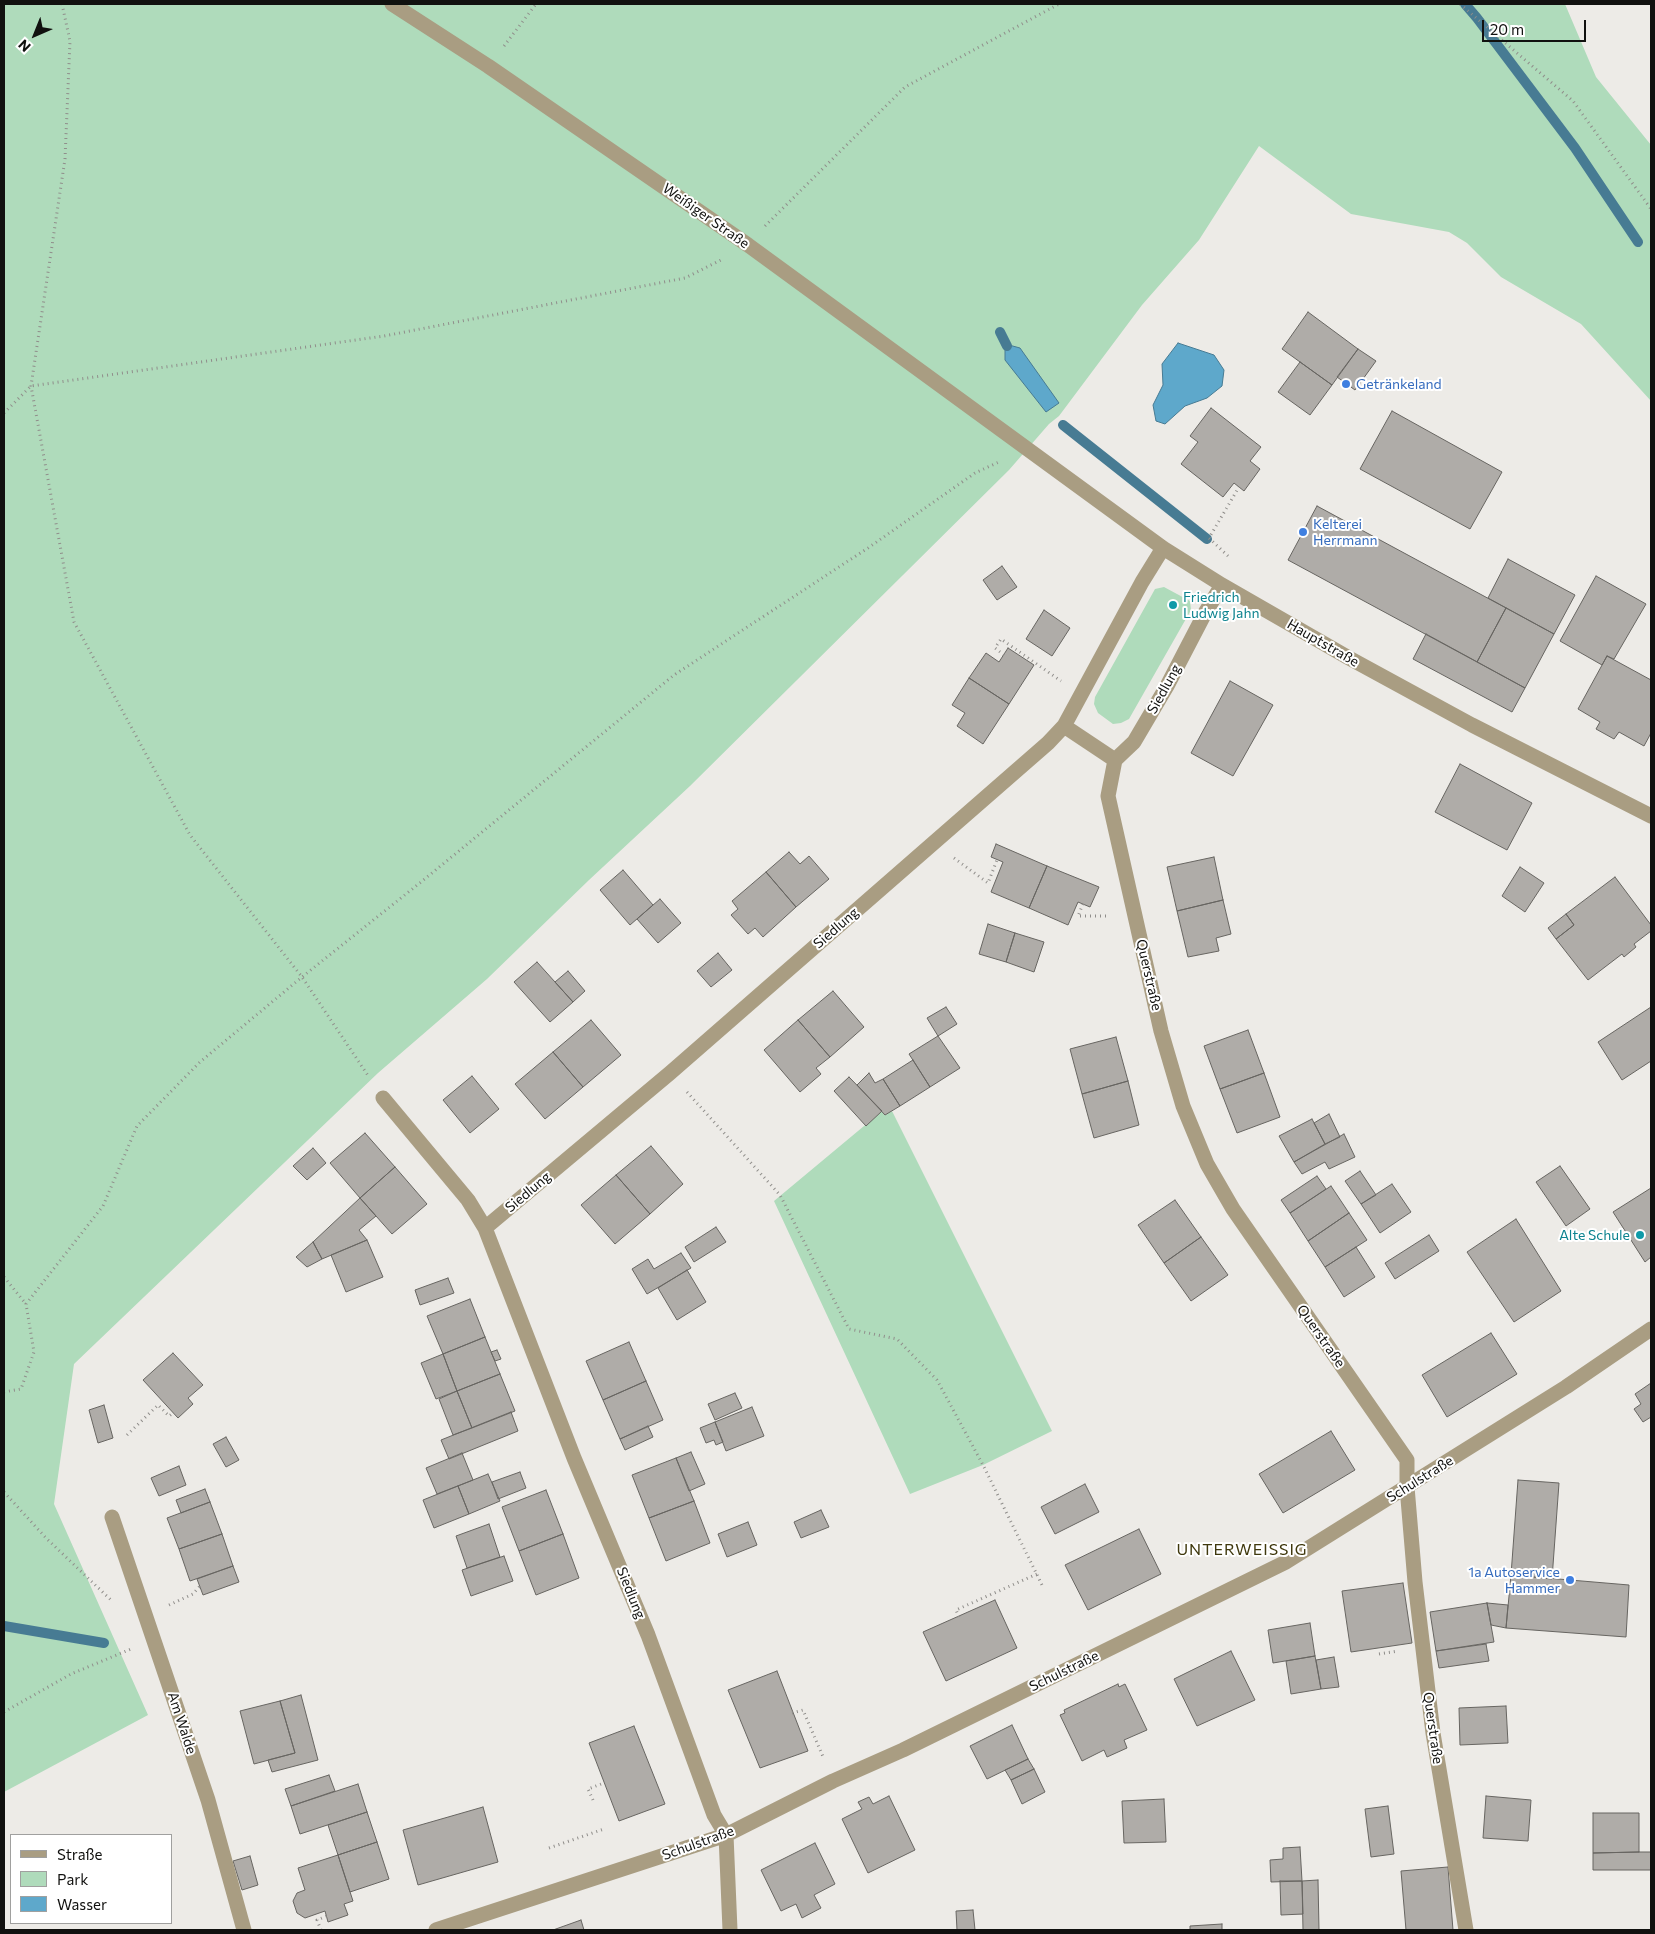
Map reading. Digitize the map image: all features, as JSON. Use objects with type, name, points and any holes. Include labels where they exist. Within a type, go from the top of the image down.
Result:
[{"type":"street","name":"Weißiger Straße","points":[[392,4],[488,66],[748,245],[1012,440]]},
{"type":"street","name":"Hauptstraße","points":[[1012,440],[1162,548],[1222,585],[1348,658],[1472,725],[1651,816]]},
{"type":"street","name":"Siedlung","points":[[726,1835],[714,1815],[644,1628],[574,1458],[485,1228],[670,1073],[1041,749],[1064,726],[1162,548]]},
{"type":"street","name":"Siedlung","points":[[1115,760],[1134,742],[1222,585]]},
{"type":"street","points":[[1064,726],[1115,760]]},
{"type":"street","name":"Querstraße","points":[[1115,760],[1108,796],[1161,1031],[1188,1118],[1207,1164],[1233,1209],[1407,1460],[1407,1487],[1416,1582],[1433,1733],[1466,1930]]},
{"type":"street","points":[[383,1098],[468,1200],[485,1228]]},
{"type":"street","name":"Schulstraße","points":[[436,1930],[726,1835],[833,1781],[902,1750],[1286,1562],[1566,1387],[1651,1329]]},
{"type":"street","name":"Am Walde","points":[[112,1517],[208,1800],[244,1930]]},
{"type":"street","points":[[726,1835],[730,1930]]},
{"type":"path","points":[[62,4],[70,41],[66,159],[31,386],[74,622],[190,835],[302,977],[383,1098]]},
{"type":"path","points":[[488,66],[536,4]]},
{"type":"path","points":[[4,413],[31,386],[384,336],[686,278],[748,245],[788,202],[905,87],[1059,4]]},
{"type":"path","points":[[1460,4],[1573,101],[1651,209]]},
{"type":"path","points":[[26,1304],[103,1206],[137,1126],[200,1062],[674,675],[868,548],[975,473],[1005,460]]},
{"type":"path","points":[[1211,536],[1239,487]]},
{"type":"path","points":[[1004,655],[995,648],[1001,639],[1065,683]]},
{"type":"path","points":[[954,858],[988,883],[997,860]]},
{"type":"path","points":[[1083,904],[1078,916],[1112,916]]},
{"type":"path","points":[[670,1073],[780,1195],[849,1329],[897,1340],[937,1380],[983,1465],[1042,1585]]},
{"type":"path","points":[[4,1278],[26,1304],[34,1352],[21,1389],[4,1392]]},
{"type":"path","points":[[127,1435],[158,1405],[169,1416],[173,1413]]},
{"type":"path","points":[[4,1492],[46,1538],[107,1596]]},
{"type":"path","points":[[958,1617],[956,1610],[1037,1574]]},
{"type":"path","points":[[167,1606],[193,1594],[200,1586]]},
{"type":"path","points":[[4,1712],[71,1674],[153,1640]]},
{"type":"path","points":[[792,1713],[803,1710],[833,1781]]},
{"type":"path","points":[[593,1800],[588,1789],[604,1783]]},
{"type":"path","points":[[549,1848],[604,1829]]},
{"type":"path","points":[[321,1930],[318,1920],[327,1916]]},
{"type":"green space","points":[[4,4],[1565,4],[1596,77],[1651,145],[1651,401],[1581,324],[1501,277],[1467,243],[1449,232],[1351,214],[1259,146],[1199,240],[1142,305],[1059,416],[1049,424],[1009,470],[690,786],[487,979],[378,1073],[74,1364],[54,1504],[148,1715],[4,1792]]},
{"type":"green space","points":[[1164,587],[1190,601],[1191,610],[1129,719],[1113,724],[1098,713],[1094,704],[1095,697],[1155,589]]},
{"type":"green space","points":[[882,1111],[885,1115],[892,1111],[1052,1431],[983,1465],[910,1494],[774,1201]]},
{"type":"water","points":[[1178,343],[1214,355],[1224,370],[1222,386],[1207,398],[1185,406],[1165,424],[1156,421],[1153,405],[1163,385],[1162,364]]},
{"type":"water","points":[[1009,345],[1020,348],[1059,403],[1046,412],[1005,360],[1005,347]]},
{"type":"building","points":[[1308,312],[1358,349],[1332,385],[1282,349]]},
{"type":"building","points":[[1358,349],[1376,361],[1355,390],[1337,377]]},
{"type":"building","points":[[1300,362],[1332,385],[1310,415],[1278,392]]},
{"type":"building","points":[[1211,408],[1261,447],[1250,461],[1260,469],[1244,491],[1234,483],[1223,497],[1181,464],[1198,442],[1190,436]]},
{"type":"building","points":[[1392,411],[1502,472],[1470,529],[1360,469]]},
{"type":"building","points":[[1317,506],[1506,608],[1477,662],[1288,560]]},
{"type":"building","points":[[1508,559],[1575,595],[1554,634],[1488,598]]},
{"type":"building","points":[[1002,566],[1017,587],[997,600],[983,580]]},
{"type":"building","points":[[1596,576],[1646,604],[1614,659],[1607,656],[1602,665],[1560,641]]},
{"type":"building","points":[[1506,608],[1554,634],[1525,688],[1477,662]]},
{"type":"building","points":[[1044,610],[1070,628],[1052,656],[1026,639]]},
{"type":"building","points":[[1426,634],[1525,688],[1512,712],[1413,659]]},
{"type":"building","points":[[1008,648],[1034,665],[1009,704],[969,678],[986,653],[999,662]]},
{"type":"building","points":[[1607,656],[1651,680],[1651,733],[1644,746],[1619,732],[1614,739],[1596,729],[1600,722],[1578,709]]},
{"type":"building","points":[[969,678],[1009,704],[983,744],[957,726],[965,713],[952,705]]},
{"type":"building","points":[[1230,681],[1273,705],[1233,776],[1191,753]]},
{"type":"building","points":[[1460,764],[1532,803],[1507,850],[1435,812]]},
{"type":"building","points":[[996,844],[1047,866],[1029,908],[991,892],[1003,862],[991,857]]},
{"type":"building","points":[[789,852],[800,864],[809,856],[829,879],[796,907],[766,872]]},
{"type":"building","points":[[1214,857],[1223,900],[1177,911],[1167,867]]},
{"type":"building","points":[[1047,866],[1099,887],[1090,907],[1078,902],[1068,925],[1029,908]]},
{"type":"building","points":[[1520,867],[1544,883],[1525,912],[1502,896]]},
{"type":"building","points":[[623,870],[653,905],[630,925],[600,890]]},
{"type":"building","points":[[766,872],[796,907],[763,937],[755,928],[748,934],[731,915],[738,909],[732,901]]},
{"type":"building","points":[[1615,877],[1651,925],[1651,931],[1634,944],[1636,947],[1624,957],[1622,954],[1588,980],[1556,939],[1574,925],[1566,914]]},
{"type":"building","points":[[660,899],[681,923],[658,943],[637,919]]},
{"type":"building","points":[[1223,900],[1231,934],[1216,938],[1219,951],[1188,957],[1177,911]]},
{"type":"building","points":[[1566,914],[1574,925],[1556,939],[1548,928]]},
{"type":"building","points":[[988,924],[1015,933],[1006,962],[979,954]]},
{"type":"building","points":[[1015,933],[1044,942],[1034,972],[1006,962]]},
{"type":"building","points":[[718,953],[732,970],[711,987],[697,971]]},
{"type":"building","points":[[537,962],[573,1002],[550,1022],[514,982]]},
{"type":"building","points":[[568,971],[585,991],[573,1002],[555,982]]},
{"type":"building","points":[[833,991],[864,1027],[830,1057],[798,1020]]},
{"type":"building","points":[[946,1007],[957,1024],[938,1036],[927,1018]]},
{"type":"building","points":[[1651,1007],[1651,1061],[1622,1080],[1598,1042]]},
{"type":"building","points":[[591,1020],[621,1055],[583,1087],[553,1052]]},
{"type":"building","points":[[798,1020],[830,1057],[816,1068],[821,1074],[800,1092],[764,1050]]},
{"type":"building","points":[[1248,1030],[1264,1073],[1220,1089],[1204,1046]]},
{"type":"building","points":[[938,1036],[960,1068],[930,1087],[909,1054]]},
{"type":"building","points":[[1116,1037],[1128,1081],[1082,1094],[1070,1049]]},
{"type":"building","points":[[553,1052],[583,1087],[545,1119],[515,1084]]},
{"type":"building","points":[[913,1060],[930,1087],[900,1106],[883,1079]]},
{"type":"building","points":[[869,1073],[875,1083],[883,1079],[900,1106],[885,1115],[857,1085]]},
{"type":"building","points":[[1264,1073],[1280,1117],[1237,1133],[1220,1089]]},
{"type":"building","points":[[472,1076],[499,1109],[470,1133],[443,1100]]},
{"type":"building","points":[[849,1077],[882,1111],[866,1126],[834,1091]]},
{"type":"building","points":[[1128,1081],[1139,1125],[1094,1138],[1082,1094]]},
{"type":"building","points":[[1329,1114],[1340,1137],[1325,1144],[1314,1123]]},
{"type":"building","points":[[1312,1119],[1325,1144],[1294,1162],[1279,1136]]},
{"type":"building","points":[[365,1133],[395,1167],[360,1198],[330,1163]]},
{"type":"building","points":[[1344,1134],[1355,1157],[1329,1169],[1325,1162],[1302,1174],[1294,1162]]},
{"type":"building","points":[[651,1146],[683,1184],[650,1214],[616,1175]]},
{"type":"building","points":[[313,1148],[326,1163],[307,1180],[293,1166]]},
{"type":"building","points":[[1560,1166],[1590,1209],[1566,1226],[1536,1182]]},
{"type":"building","points":[[395,1167],[427,1204],[392,1234],[360,1198]]},
{"type":"building","points":[[1360,1171],[1376,1195],[1361,1204],[1345,1181]]},
{"type":"building","points":[[616,1175],[650,1214],[615,1244],[581,1205]]},
{"type":"building","points":[[1317,1176],[1326,1189],[1290,1213],[1281,1200]]},
{"type":"building","points":[[1392,1184],[1411,1212],[1380,1233],[1361,1204]]},
{"type":"building","points":[[1331,1186],[1349,1213],[1308,1241],[1290,1213]]},
{"type":"building","name":"Alte Schule","points":[[1651,1188],[1651,1257],[1645,1262],[1613,1212]]},
{"type":"building","points":[[360,1198],[376,1216],[359,1230],[367,1240],[322,1259],[313,1242]]},
{"type":"building","points":[[1175,1200],[1201,1237],[1164,1263],[1138,1225]]},
{"type":"building","points":[[1349,1213],[1367,1240],[1325,1267],[1308,1241]]},
{"type":"building","points":[[1516,1219],[1561,1291],[1514,1322],[1467,1252]]},
{"type":"building","points":[[716,1227],[726,1242],[694,1262],[685,1247]]},
{"type":"building","points":[[1429,1235],[1439,1251],[1395,1279],[1385,1263]]},
{"type":"building","points":[[1201,1237],[1228,1275],[1191,1301],[1164,1263]]},
{"type":"building","points":[[367,1240],[383,1277],[346,1292],[331,1255]]},
{"type":"building","points":[[313,1242],[322,1259],[307,1267],[296,1257]]},
{"type":"building","points":[[1356,1247],[1375,1277],[1344,1297],[1325,1267]]},
{"type":"building","points":[[681,1253],[691,1268],[647,1294],[632,1269],[648,1259],[654,1269]]},
{"type":"building","points":[[687,1270],[706,1302],[677,1320],[658,1288]]},
{"type":"building","points":[[448,1278],[454,1293],[420,1305],[415,1290]]},
{"type":"building","points":[[470,1299],[485,1337],[443,1354],[427,1316]]},
{"type":"building","points":[[1491,1333],[1517,1374],[1447,1417],[1422,1375]]},
{"type":"building","points":[[485,1337],[500,1374],[457,1391],[443,1354]]},
{"type":"building","points":[[629,1342],[646,1381],[603,1400],[586,1361]]},
{"type":"building","points":[[497,1350],[501,1359],[495,1361],[491,1352]]},
{"type":"building","points":[[173,1353],[203,1385],[188,1398],[193,1404],[178,1418],[143,1380]]},
{"type":"building","points":[[443,1354],[457,1391],[436,1399],[421,1363]]},
{"type":"building","points":[[500,1374],[515,1411],[472,1428],[457,1391]]},
{"type":"building","points":[[646,1381],[663,1420],[620,1439],[603,1400]]},
{"type":"building","points":[[1651,1383],[1651,1417],[1643,1422],[1634,1409],[1641,1404],[1635,1394]]},
{"type":"building","points":[[457,1391],[472,1428],[453,1435],[439,1399]]},
{"type":"building","points":[[735,1393],[742,1408],[715,1420],[708,1404]]},
{"type":"building","points":[[104,1405],[113,1438],[98,1443],[89,1410]]},
{"type":"building","points":[[752,1407],[764,1436],[726,1451],[715,1422]]},
{"type":"building","points":[[511,1412],[518,1431],[449,1459],[441,1440]]},
{"type":"building","points":[[715,1422],[723,1442],[716,1445],[714,1440],[706,1443],[700,1428]]},
{"type":"building","points":[[648,1426],[653,1437],[625,1450],[620,1439]]},
{"type":"building","points":[[1331,1431],[1355,1470],[1283,1513],[1259,1474]]},
{"type":"building","points":[[226,1437],[239,1460],[226,1467],[213,1444]]},
{"type":"building","points":[[691,1452],[705,1484],[689,1491],[676,1458]]},
{"type":"building","points":[[462,1453],[473,1480],[437,1494],[426,1468]]},
{"type":"building","points":[[676,1458],[694,1501],[649,1518],[632,1475]]},
{"type":"building","points":[[179,1466],[186,1485],[159,1496],[151,1478]]},
{"type":"building","points":[[520,1472],[526,1488],[498,1499],[492,1482]]},
{"type":"building","points":[[488,1474],[500,1501],[469,1514],[458,1486]]},
{"type":"building","points":[[1518,1480],[1559,1483],[1552,1579],[1511,1575]]},
{"type":"building","points":[[1085,1484],[1099,1512],[1055,1534],[1041,1507]]},
{"type":"building","points":[[458,1486],[469,1514],[434,1528],[423,1500]]},
{"type":"building","points":[[205,1489],[210,1502],[181,1513],[176,1500]]},
{"type":"building","points":[[546,1490],[563,1534],[519,1551],[502,1507]]},
{"type":"building","points":[[694,1501],[710,1543],[666,1561],[649,1518]]},
{"type":"building","points":[[210,1502],[222,1534],[179,1549],[167,1518]]},
{"type":"building","points":[[821,1510],[829,1527],[801,1538],[794,1522]]},
{"type":"building","points":[[748,1522],[757,1545],[727,1557],[718,1534]]},
{"type":"building","points":[[489,1524],[500,1557],[467,1568],[456,1536]]},
{"type":"building","points":[[1139,1529],[1161,1574],[1088,1610],[1065,1565]]},
{"type":"building","points":[[222,1534],[233,1566],[190,1581],[179,1549]]},
{"type":"building","points":[[563,1534],[579,1578],[536,1595],[519,1551]]},
{"type":"building","points":[[504,1556],[513,1581],[471,1596],[462,1570]]},
{"type":"building","points":[[233,1566],[239,1582],[203,1595],[197,1579]]},
{"type":"building","points":[[1511,1575],[1629,1585],[1626,1637],[1506,1628]]},
{"type":"building","points":[[1403,1583],[1412,1643],[1351,1652],[1342,1591]]},
{"type":"building","points":[[995,1600],[1017,1648],[946,1681],[923,1632]]},
{"type":"building","points":[[1487,1603],[1494,1642],[1436,1651],[1430,1612]]},
{"type":"building","points":[[1487,1603],[1508,1605],[1506,1628],[1491,1625]]},
{"type":"building","points":[[1310,1623],[1315,1656],[1273,1663],[1268,1630]]},
{"type":"building","points":[[1486,1644],[1489,1661],[1439,1668],[1436,1651]]},
{"type":"building","points":[[1231,1651],[1255,1700],[1197,1726],[1174,1679]]},
{"type":"building","points":[[1315,1656],[1321,1689],[1291,1694],[1286,1661]]},
{"type":"building","points":[[1334,1657],[1339,1687],[1321,1689],[1316,1660]]},
{"type":"building","points":[[777,1671],[808,1751],[760,1768],[728,1690]]},
{"type":"building","points":[[1118,1684],[1119,1687],[1125,1684],[1147,1730],[1124,1740],[1127,1748],[1107,1757],[1104,1750],[1082,1761],[1060,1715],[1065,1713],[1064,1710]]},
{"type":"building","points":[[301,1695],[318,1760],[272,1772],[268,1760],[295,1753],[280,1701]]},
{"type":"building","points":[[280,1701],[295,1753],[254,1764],[240,1711]]},
{"type":"building","points":[[1506,1706],[1508,1743],[1460,1745],[1459,1708]]},
{"type":"building","points":[[1012,1725],[1028,1759],[987,1779],[970,1746]]},
{"type":"building","points":[[634,1726],[665,1804],[619,1821],[589,1743]]},
{"type":"building","points":[[1028,1759],[1034,1769],[1011,1780],[1005,1770]]},
{"type":"building","points":[[1034,1769],[1045,1792],[1022,1804],[1011,1780]]},
{"type":"building","points":[[329,1775],[335,1791],[291,1806],[285,1789]]},
{"type":"building","points":[[358,1784],[367,1812],[300,1834],[291,1806]]},
{"type":"building","points":[[889,1796],[915,1850],[868,1873],[842,1819],[862,1809],[858,1802],[869,1797],[873,1804]]},
{"type":"building","points":[[1486,1796],[1531,1800],[1528,1841],[1483,1838]]},
{"type":"building","points":[[1164,1799],[1166,1842],[1124,1843],[1122,1801]]},
{"type":"building","points":[[1388,1806],[1394,1854],[1371,1857],[1365,1809]]},
{"type":"building","points":[[483,1807],[498,1862],[418,1885],[403,1830]]},
{"type":"building","points":[[367,1812],[377,1842],[338,1855],[328,1825]]},
{"type":"building","points":[[1593,1813],[1639,1813],[1639,1852],[1593,1853]]},
{"type":"building","points":[[377,1842],[389,1879],[350,1892],[338,1855]]},
{"type":"building","points":[[815,1843],[835,1884],[814,1895],[821,1908],[802,1918],[796,1904],[781,1911],[761,1870]]},
{"type":"building","points":[[1300,1847],[1302,1881],[1271,1882],[1270,1860],[1283,1859],[1283,1848]]},
{"type":"building","points":[[1651,1852],[1651,1870],[1593,1870],[1593,1853]]},
{"type":"building","points":[[338,1855],[353,1901],[344,1904],[348,1915],[328,1922],[325,1911],[305,1918],[297,1913],[293,1901],[297,1893],[305,1890],[298,1868]]},
{"type":"building","points":[[250,1856],[258,1885],[242,1890],[233,1861]]},
{"type":"building","points":[[1448,1867],[1453,1930],[1406,1930],[1401,1871]]},
{"type":"building","points":[[1318,1880],[1319,1930],[1303,1930],[1302,1881]]},
{"type":"building","points":[[1280,1881],[1302,1881],[1303,1914],[1281,1915]]},
{"type":"building","points":[[973,1910],[975,1930],[957,1930],[956,1911]]},
{"type":"building","points":[[581,1920],[584,1930],[553,1930]]},
{"type":"building","points":[[1222,1924],[1222,1930],[1190,1930],[1190,1926]]},
{"type":"waterway","points":[[1465,4],[1575,148],[1638,242]]},
{"type":"waterway","points":[[1000,332],[1007,346]]},
{"type":"waterway","points":[[1063,425],[1207,539]]},
{"type":"waterway","points":[[4,1626],[104,1643]]},
{"type":"place","name":"Getränkeland","points":[[1346,384]]},
{"type":"place","name":"Kelterei Herrmann","points":[[1303,532]]},
{"type":"place","name":"Friedrich Ludwig Jahn","points":[[1173,605]]},
{"type":"place","name":"Alte Schule","points":[[1640,1235]]},
{"type":"place","name":"1a Autoservice Hammer","points":[[1570,1580]]},
{"type":"district","name":"UNTERWEISSIG","points":[[1242,1550]]}]
